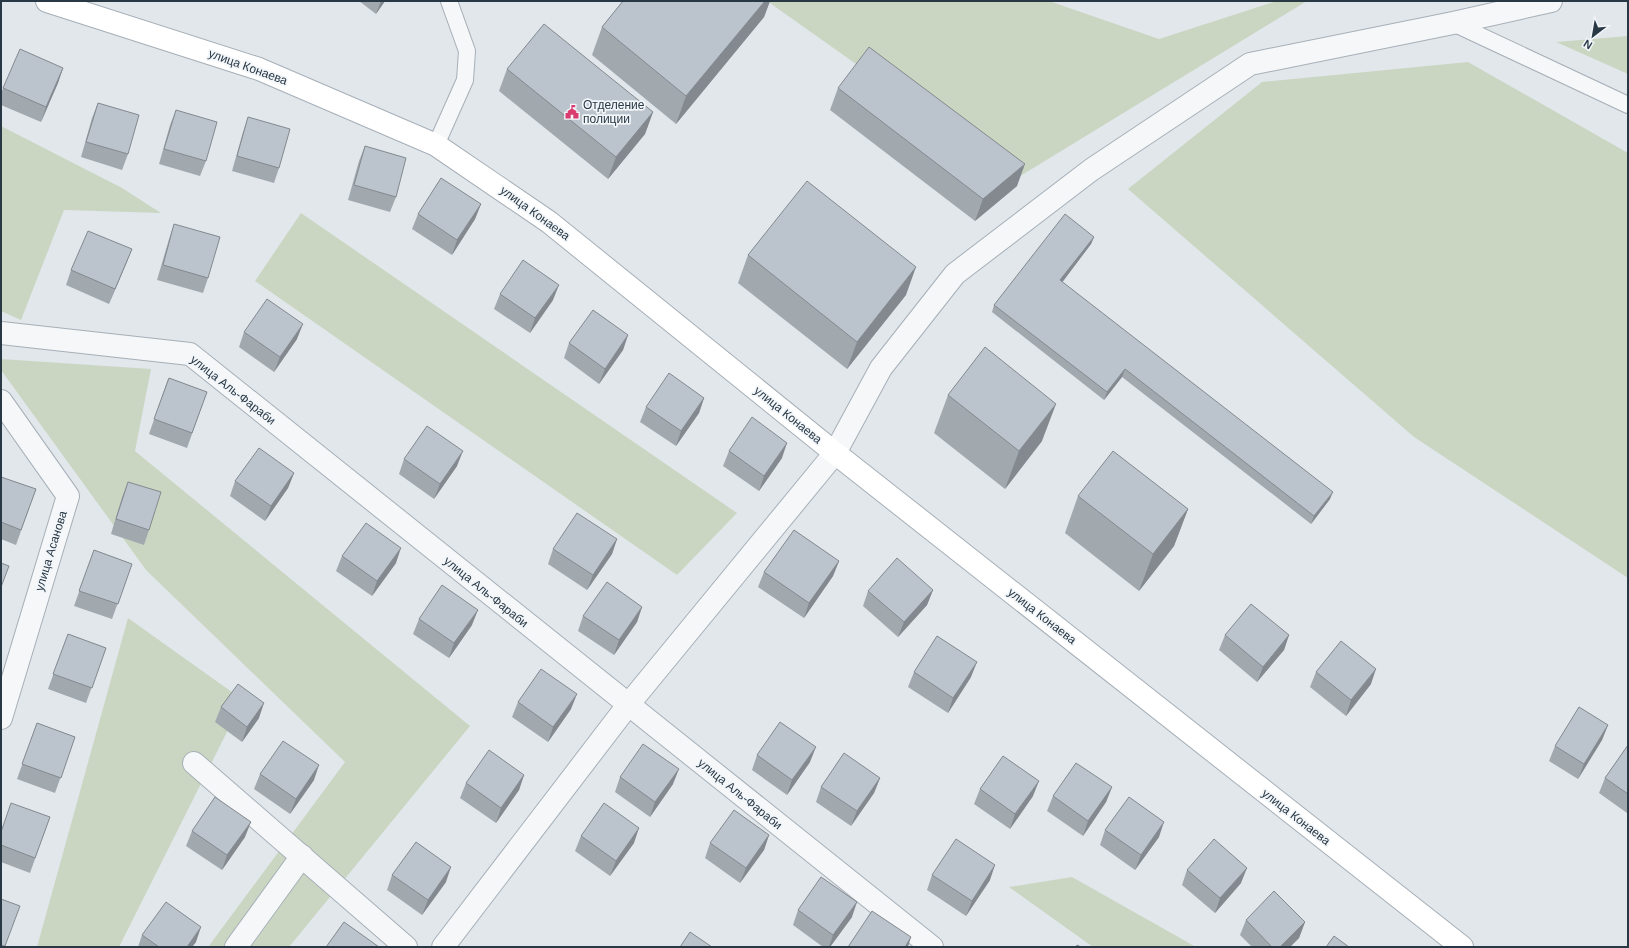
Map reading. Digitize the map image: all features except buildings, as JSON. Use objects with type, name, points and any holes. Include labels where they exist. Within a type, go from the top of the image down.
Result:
[{"type":"main road","name":"улица Конаева","points":[[47,1],[259,69],[436,145],[549,222],[835,453],[1462,947]]},
{"type":"street","points":[[443,947],[628,705],[835,453],[881,368],[955,274],[1091,170],[1250,64],[1453,23],[1551,1]]},
{"type":"street","name":"улица Аль-Фараби","points":[[1,333],[190,354],[932,947]]},
{"type":"street","name":"улица Асанова","points":[[1,401],[68,496],[1,718]]},
{"type":"street","points":[[194,763],[406,947]]},
{"type":"street","points":[[236,947],[302,856]]},
{"type":"lane","points":[[436,145],[465,80],[467,51],[449,1]]},
{"type":"lane","points":[[1453,23],[1628,105]]},
{"type":"green space","points":[[767,1],[1049,1],[1159,39],[1277,1],[1307,1],[1017,178]]},
{"type":"green space","points":[[1628,36],[1628,74],[1556,42]]},
{"type":"green space","points":[[1468,62],[1628,153],[1628,578],[1414,437],[1128,189],[1262,82]]},
{"type":"green space","points":[[1,126],[122,188],[161,213],[64,210],[21,320],[1,311]]},
{"type":"green space","points":[[301,213],[737,513],[677,575],[255,281]]},
{"type":"green space","points":[[1,359],[151,369],[135,451],[470,726],[289,947],[208,947],[345,762],[146,570],[1,370]]},
{"type":"green space","points":[[128,618],[243,700],[119,947],[37,947]]},
{"type":"green space","points":[[1072,877],[1196,947],[1093,947],[1009,887]]},
{"type":"place","name":"Отделение полиции","points":[[572,112]]}]
